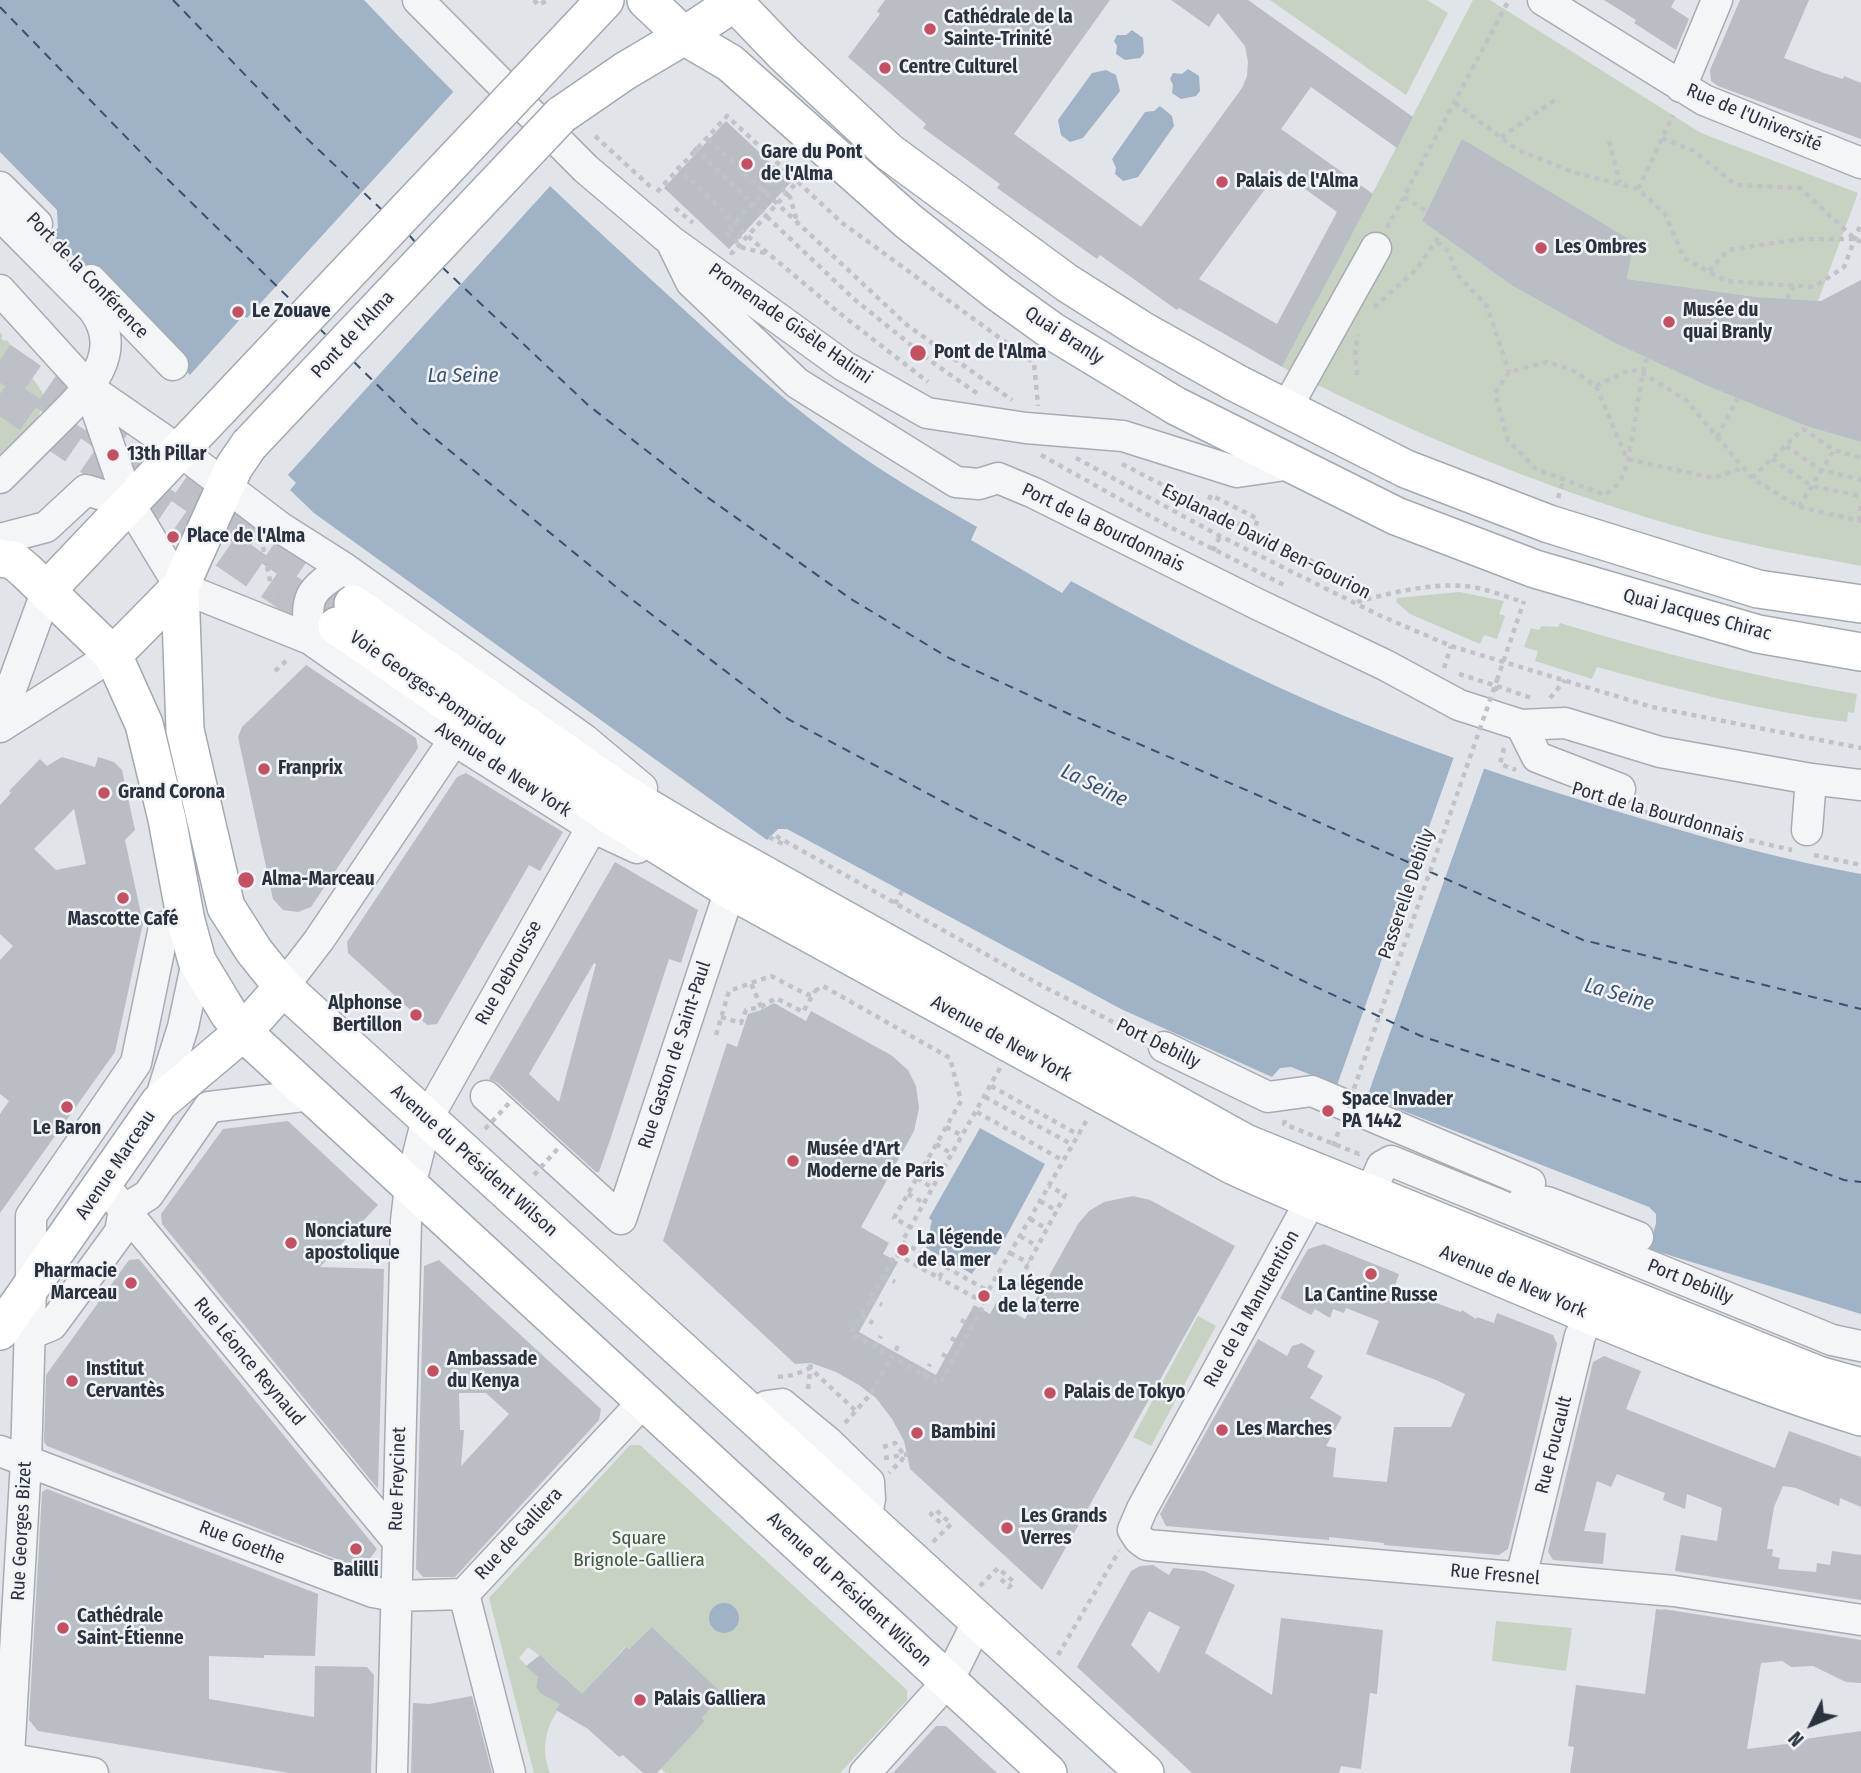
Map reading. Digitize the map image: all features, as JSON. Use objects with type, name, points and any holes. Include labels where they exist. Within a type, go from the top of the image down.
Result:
[{"type":"main road","points":[[47,590],[605,0]]},
{"type":"main road","name":"Quai Branly","points":[[646,0],[684,36],[730,63],[835,159],[932,242],[1052,331],[1176,406],[1396,516],[1528,587]]},
{"type":"main road","points":[[735,1],[784,54],[889,152],[962,207],[1067,283],[1132,325],[1286,409],[1406,469],[1552,514],[1758,589],[1861,604]]},
{"type":"main road","name":"Pont de l'Alma","points":[[226,485],[249,444],[561,115],[735,1]]},
{"type":"main road","points":[[3,551],[113,655],[180,587],[226,485]]},
{"type":"main road","name":"Avenue du Président Wilson","points":[[180,587],[185,730],[226,907],[254,951],[283,987],[1144,1773]]},
{"type":"main road","name":"Quai Jacques Chirac","points":[[1528,587],[1861,652]]},
{"type":"main road","name":"Voie Georges-Pompidou","points":[[333,623],[707,843]]},
{"type":"main road","name":"Voie Georges-Pompidou","points":[[333,623],[607,813],[730,890]]},
{"type":"main road","name":"Avenue du Président Wilson","points":[[113,655],[144,724],[197,961],[243,1032],[1048,1773]]},
{"type":"main road","name":"Avenue de New York","points":[[707,843],[1245,1143],[1818,1376],[1861,1387]]},
{"type":"main road","name":"Avenue de New York","points":[[730,890],[1220,1158],[1311,1200],[1390,1230],[1590,1315],[1808,1401],[1861,1417]]},
{"type":"main road","name":"Avenue Marceau","points":[[15,1332],[31,1288],[113,1197],[159,1103],[243,1032],[283,987]]},
{"type":"street","name":"Promenade Gisèle Halimi","points":[[418,0],[586,169],[671,241],[844,366],[927,413],[1040,429],[1123,436],[1237,472],[1292,464]]},
{"type":"street","name":"Rue de l'Université","points":[[1543,0],[1677,101],[1704,100],[1861,163]]},
{"type":"street","points":[[1677,101],[1717,0]]},
{"type":"street","name":"Port de la Conférence","points":[[0,187],[173,365]]},
{"type":"street","name":"Port de la Conférence","points":[[0,215],[103,321],[106,347],[96,376]]},
{"type":"street","name":"Port de la Bourdonnais","points":[[671,241],[691,282],[797,383],[956,482],[979,484],[998,478],[1034,493],[1385,665],[1459,705],[1564,723],[1660,752],[1811,779],[1861,785]]},
{"type":"street","points":[[1286,409],[1376,248]]},
{"type":"street","points":[[0,290],[180,451],[226,485]]},
{"type":"street","points":[[0,478],[96,376]]},
{"type":"street","points":[[96,376],[129,503],[180,587]]},
{"type":"street","name":"Avenue de New York","points":[[226,485],[281,528],[344,568],[584,740],[707,843]]},
{"type":"street","points":[[3,551],[46,527],[86,490],[129,503]]},
{"type":"street","points":[[333,623],[308,601],[314,591],[344,568]]},
{"type":"street","name":"Avenue de New York","points":[[180,587],[333,623],[454,740],[592,827],[730,890]]},
{"type":"street","points":[[0,719],[47,590]]},
{"type":"street","points":[[0,727],[113,655]]},
{"type":"street","points":[[1523,715],[1537,757],[1624,798]]},
{"type":"street","points":[[283,987],[319,940],[454,740]]},
{"type":"street","points":[[1804,845],[1811,779]]},
{"type":"street","name":"Rue Debrousse","points":[[410,1186],[427,1119],[592,827]]},
{"type":"street","name":"Rue Gaston de Saint-Paul","points":[[498,1098],[621,1219],[730,890]]},
{"type":"street","points":[[31,1288],[31,1216],[136,1063],[163,927],[186,921]]},
{"type":"street","points":[[159,1103],[183,1027],[197,961]]},
{"type":"street","name":"Port Debilly","points":[[1164,1047],[1268,1097],[1312,1091],[1530,1183],[1523,1206]]},
{"type":"street","points":[[15,1332],[52,1325],[120,1232],[113,1197],[148,1195],[209,1107],[312,1096]]},
{"type":"street","name":"Port Debilly","points":[[1370,1194],[1382,1166],[1391,1161],[1523,1206],[1832,1340],[1861,1346]]},
{"type":"street","name":"Rue Freycinet","points":[[392,1773],[396,1539],[406,1221],[410,1186]]},
{"type":"street","name":"Rue Léonce Reynaud","points":[[113,1197],[396,1539]]},
{"type":"street","name":"Rue de la Manutention","points":[[1133,1530],[1311,1200]]},
{"type":"street","points":[[1523,1206],[1547,1202],[1638,1237]]},
{"type":"street","name":"Rue Foucault","points":[[1521,1577],[1580,1336],[1590,1315]]},
{"type":"street","name":"Rue Georges Bizet","points":[[6,1763],[15,1332]]},
{"type":"street","name":"Rue de Galliera","points":[[510,1773],[464,1594],[643,1401]]},
{"type":"street","points":[[750,1413],[767,1406],[782,1404],[828,1442],[869,1482],[870,1499],[866,1519]]},
{"type":"street","name":"Rue Goethe","points":[[13,1456],[373,1592],[395,1597],[464,1594]]},
{"type":"street","name":"Rue Fresnel","points":[[1133,1530],[1147,1545],[1674,1591],[1861,1620]]},
{"type":"street","name":"Avenue du Président Wilson","points":[[948,1681],[978,1621]]},
{"type":"street","points":[[865,1773],[948,1681]]},
{"type":"street","points":[[6,1763],[93,1773]]},
{"type":"path","points":[[534,0],[538,5],[548,0]]},
{"type":"path","points":[[1376,248],[1509,0]]},
{"type":"path","points":[[1502,137],[1555,100]]},
{"type":"path","points":[[1637,189],[1677,101]]},
{"type":"path","points":[[1455,103],[1518,150],[1573,172],[1637,189],[1665,214],[1684,258],[1726,281],[1814,287],[1844,267],[1861,223]]},
{"type":"path","points":[[657,192],[727,116],[841,222],[1034,363],[1040,429]]},
{"type":"path","points":[[595,136],[696,226]]},
{"type":"path","points":[[1662,138],[1694,151],[1736,184],[1801,188],[1861,242]]},
{"type":"path","points":[[708,139],[772,198]]},
{"type":"path","points":[[1609,141],[1620,184]]},
{"type":"path","points":[[695,149],[854,299],[932,362],[988,401]]},
{"type":"path","points":[[678,168],[742,229]]},
{"type":"path","points":[[769,253],[743,248],[726,232],[785,169]]},
{"type":"path","points":[[761,177],[790,197],[799,226]]},
{"type":"path","points":[[726,250],[732,253],[799,181]]},
{"type":"path","points":[[1404,197],[1426,211]]},
{"type":"path","points":[[730,228],[744,240]]},
{"type":"path","points":[[1365,315],[1416,270],[1440,235]]},
{"type":"path","points":[[1709,271],[1728,250],[1800,239],[1855,239]]},
{"type":"path","points":[[1437,242],[1449,252],[1456,273],[1487,306],[1509,372]]},
{"type":"path","points":[[1787,299],[1794,285]]},
{"type":"path","points":[[1357,375],[1355,346],[1362,326]]},
{"type":"path","points":[[1627,459],[1596,386],[1572,370],[1547,362],[1509,372],[1495,393],[1508,440],[1536,469],[1605,495],[1619,483],[1627,459],[1647,358]]},
{"type":"path","points":[[1596,386],[1631,369],[1642,373],[1686,400],[1752,478],[1799,507],[1860,521],[1861,504]]},
{"type":"path","points":[[1717,437],[1738,398]]},
{"type":"path","points":[[1752,478],[1802,429],[1834,450],[1861,458]]},
{"type":"path","points":[[1786,446],[1821,470],[1861,480]]},
{"type":"path","points":[[1799,507],[1834,450]]},
{"type":"path","name":"Esplanade David Ben-Gourion","points":[[1075,457],[1220,536],[1381,616],[1451,646],[1652,707],[1861,748]]},
{"type":"path","points":[[1627,459],[1713,478],[1744,468]]},
{"type":"path","points":[[1772,459],[1812,486],[1861,496]]},
{"type":"path","points":[[1552,514],[1564,479]]},
{"type":"path","points":[[1205,509],[1211,495],[1258,519],[1254,530]]},
{"type":"path","points":[[1210,557],[1220,536]]},
{"type":"path","points":[[264,542],[263,554],[275,603]]},
{"type":"path","points":[[1356,603],[1387,593],[1462,586],[1484,589],[1528,587],[1503,663]]},
{"type":"path","points":[[1451,646],[1444,668],[1496,689],[1523,715],[1500,764],[1526,773]]},
{"type":"path","points":[[275,671],[288,659]]},
{"type":"path","name":"Passerelle Debilly","points":[[1344,1117],[1503,663]]},
{"type":"path","points":[[1547,704],[1565,680]]},
{"type":"path","name":"Port de la Bourdonnais","points":[[1624,798],[1692,827],[1804,845],[1861,865]]},
{"type":"path","name":"Port Debilly","points":[[772,836],[1044,987],[1164,1047]]},
{"type":"path","points":[[895,904],[902,891]]},
{"type":"path","points":[[918,917],[918,924]]},
{"type":"path","points":[[716,1035],[729,991],[771,976],[808,995],[823,986],[950,1058],[961,1101],[894,1218],[911,1227]]},
{"type":"path","points":[[751,983],[761,1007]]},
{"type":"path","points":[[721,1017],[741,1023],[746,1010],[761,1007],[776,998],[803,1012],[815,991]]},
{"type":"path","points":[[997,1076],[902,1242],[988,1291],[1085,1124]]},
{"type":"path","points":[[991,1086],[1079,1135]]},
{"type":"path","points":[[985,1097],[1073,1145]]},
{"type":"path","points":[[485,1129],[498,1098]]},
{"type":"path","points":[[977,1112],[1064,1161]]},
{"type":"path","points":[[946,1127],[963,1136]]},
{"type":"path","points":[[1305,1133],[1359,1154],[1367,1149]]},
{"type":"path","points":[[1334,1144],[1337,1136]]},
{"type":"path","points":[[936,1144],[952,1154]]},
{"type":"path","points":[[534,1175],[560,1146]]},
{"type":"path","points":[[927,1161],[943,1170]]},
{"type":"path","points":[[916,1178],[933,1188]]},
{"type":"path","points":[[998,1274],[1017,1285],[1065,1195],[1049,1186]]},
{"type":"path","points":[[908,1194],[924,1203]]},
{"type":"path","points":[[1040,1201],[1057,1210]]},
{"type":"path","points":[[1030,1219],[1047,1228]]},
{"type":"path","points":[[1020,1236],[1037,1246]]},
{"type":"path","points":[[1010,1253],[1028,1263]]},
{"type":"path","points":[[896,1254],[985,1303],[940,1384],[851,1333],[884,1276],[896,1254]]},
{"type":"path","points":[[939,1278],[945,1267]]},
{"type":"path","points":[[884,1276],[895,1282]]},
{"type":"path","points":[[871,1299],[882,1305]]},
{"type":"path","points":[[861,1316],[873,1323]]},
{"type":"path","points":[[961,1320],[972,1326]]},
{"type":"path","points":[[875,1347],[881,1336]]},
{"type":"path","points":[[951,1339],[962,1344]]},
{"type":"path","points":[[828,1442],[869,1396],[898,1346]]},
{"type":"path","points":[[942,1354],[953,1361]]},
{"type":"path","points":[[924,1375],[930,1364]]},
{"type":"path","points":[[811,1366],[856,1411]]},
{"type":"path","points":[[794,1375],[811,1366]]},
{"type":"path","points":[[807,1389],[811,1366]]},
{"type":"path","points":[[883,1447],[895,1443],[907,1454]]},
{"type":"path","points":[[884,1458],[907,1454]]},
{"type":"path","points":[[898,1466],[907,1454]]},
{"type":"path","points":[[937,1537],[951,1524],[936,1510],[931,1514],[943,1525]]},
{"type":"path","points":[[1063,1648],[1112,1561]]},
{"type":"path","points":[[985,1581],[998,1569],[1014,1582],[1009,1587],[998,1576]]},
{"type":"green space","points":[[1270,0],[1427,0],[1448,13],[1406,95]]},
{"type":"green space","points":[[1473,0],[1490,0],[1701,133],[1858,193],[1818,301],[1757,297],[1627,279],[1634,242],[1462,140],[1422,221],[1511,285],[1611,341],[1809,427],[1861,442],[1861,566],[1705,534],[1596,501],[1437,440],[1282,367]]},
{"type":"green space","points":[[0,332],[3,336],[1,338],[7,340],[42,392],[43,402],[41,411],[30,427],[0,455]]},
{"type":"green space","points":[[1459,592],[1504,601],[1499,614],[1505,616],[1497,639],[1484,635],[1480,644],[1410,614],[1396,602],[1397,598]]},
{"type":"green space","points":[[1560,623],[1707,663],[1857,694],[1854,713],[1848,712],[1847,722],[1784,712],[1721,699],[1597,667],[1592,679],[1535,661],[1538,651],[1524,647],[1531,628],[1539,630],[1542,626],[1558,627]]},
{"type":"green space","points":[[1198,1316],[1216,1326],[1151,1446],[1133,1437]]},
{"type":"green space","name":"Square Brignole-Galliera","points":[[630,1445],[640,1445],[907,1690],[907,1700],[840,1773],[666,1773],[658,1766],[676,1752],[705,1721],[702,1718],[723,1694],[653,1628],[649,1628],[629,1649],[625,1647],[597,1678],[585,1698],[548,1662],[528,1647],[519,1658],[539,1678],[536,1685],[540,1693],[565,1702],[549,1726],[545,1744],[550,1773],[534,1773],[489,1598]]},
{"type":"green space","points":[[1496,1621],[1572,1628],[1566,1671],[1492,1661]]},
{"type":"water","name":"La Seine","points":[[0,0],[364,0],[537,174],[739,360],[812,421],[855,452],[977,527],[971,540],[1062,593],[1071,581],[1173,636],[1252,674],[1323,707],[1413,743],[1552,791],[1672,828],[1779,857],[1861,874],[1861,1314],[1649,1249],[1656,1214],[1649,1207],[1291,1067],[1280,1068],[1272,1077],[1121,1009],[787,829],[778,829],[767,840],[314,513],[290,490],[296,483],[52,234],[58,228],[57,210],[0,152]]},
{"type":"water","points":[[1132,30],[1143,38],[1144,53],[1140,58],[1125,60],[1116,54],[1117,46],[1114,41],[1117,35],[1126,35]]},
{"type":"water","points":[[1188,69],[1199,76],[1200,91],[1196,96],[1181,99],[1172,93],[1173,85],[1170,79],[1173,73],[1182,74]]},
{"type":"water","points":[[1106,70],[1116,75],[1120,91],[1083,138],[1070,142],[1061,135],[1058,120],[1092,73]]},
{"type":"water","points":[[1160,106],[1172,116],[1174,126],[1138,177],[1123,181],[1115,174],[1116,168],[1112,159],[1145,112],[1154,111]]},
{"type":"water","points":[[980,1128],[1045,1164],[996,1255],[991,1254],[972,1274],[926,1248],[932,1221],[929,1218]]},
{"type":"water","points":[[724,1603],[730,1604],[738,1612],[738,1624],[730,1632],[724,1633],[718,1632],[710,1624],[709,1618],[710,1612],[718,1604]]},
{"type":"pier","points":[[455,90],[552,184],[286,477],[189,376],[243,316],[235,309],[247,318]]},
{"type":"pier","points":[[1455,754],[1485,766],[1366,1100],[1336,1088]]},
{"type":"building","points":[[885,0],[1110,0],[1014,134],[1141,227],[1242,88],[1247,76],[1245,46],[1218,13],[1209,27],[1171,0],[1248,0],[1413,117],[1397,148],[1311,87],[1281,129],[1373,194],[1282,367],[1179,308],[1177,310],[1100,255],[1097,259],[997,188],[1000,184],[923,128],[926,124],[848,57],[880,14],[877,11]],"holes":[[[1279,170],[1337,212],[1277,324],[1199,279]]]},
{"type":"building","points":[[1604,0],[1675,0],[1671,7],[1689,19],[1676,50],[1634,23],[1636,20]]},
{"type":"building","points":[[1740,0],[1809,0],[1784,58],[1861,83],[1861,139],[1718,86],[1711,81],[1710,70]]},
{"type":"building","points":[[726,121],[791,182],[729,249],[664,188]]},
{"type":"building","points":[[1462,139],[1634,242],[1627,279],[1757,297],[1821,301],[1861,280],[1861,442],[1809,427],[1708,386],[1611,341],[1511,285],[1422,221]]},
{"type":"building","points":[[306,665],[416,738],[418,748],[311,907],[298,912],[283,910],[273,899],[238,737],[242,727]]},
{"type":"building","points":[[62,757],[95,767],[98,757],[114,762],[122,770],[135,830],[125,840],[143,923],[115,1052],[0,1213],[0,1114],[9,1101],[0,1094],[0,960],[13,946],[0,934],[0,805],[11,793],[9,791],[40,759],[47,766]],"holes":[[[74,809],[86,864],[56,870],[34,849]]]},
{"type":"building","points":[[466,773],[563,832],[540,871],[529,865],[437,1024],[427,1025],[348,953],[347,942],[457,777]]},
{"type":"building","points":[[615,862],[698,910],[681,963],[669,959],[599,1172],[498,1083],[489,1079]],"holes":[[[594,963],[596,964],[559,1102],[529,1074]]]},
{"type":"building","points":[[774,1003],[806,1021],[811,1011],[891,1055],[908,1070],[916,1086],[919,1108],[914,1131],[861,1227],[889,1243],[883,1254],[898,1262],[859,1332],[936,1375],[974,1305],[990,1314],[996,1303],[1025,1319],[1078,1224],[1089,1211],[1104,1202],[1133,1196],[1150,1200],[1235,1246],[1042,1590],[910,1469],[904,1441],[876,1398],[836,1372],[811,1363],[795,1364],[663,1241],[727,1043],[737,1047],[748,1014]]},
{"type":"building","points":[[288,1121],[378,1205],[320,1267],[384,1269],[378,1489],[162,1224],[161,1214],[223,1129]]},
{"type":"building","points":[[1324,1244],[1399,1274],[1395,1286],[1426,1297],[1425,1299],[1461,1312],[1462,1310],[1476,1319],[1477,1317],[1494,1323],[1497,1313],[1553,1335],[1557,1344],[1508,1549],[1499,1555],[1384,1545],[1329,1537],[1329,1540],[1166,1526],[1160,1514],[1258,1339],[1287,1356],[1292,1346],[1302,1343],[1315,1351],[1307,1367],[1323,1376],[1310,1398],[1342,1417],[1326,1446],[1336,1448],[1333,1477],[1387,1482],[1394,1427],[1451,1427],[1465,1394],[1436,1380],[1366,1354],[1379,1321],[1346,1308],[1344,1313],[1333,1309],[1330,1318],[1315,1309],[1311,1315],[1280,1298],[1308,1249]]},
{"type":"building","points":[[139,1259],[377,1549],[362,1569],[47,1446],[44,1442],[46,1375],[129,1260]]},
{"type":"building","points":[[439,1260],[601,1409],[599,1420],[455,1577],[423,1577],[416,1569],[424,1266]],"holes":[[[459,1393],[486,1393],[509,1414],[461,1466],[464,1430],[460,1430]]]},
{"type":"building","points":[[1604,1356],[1641,1371],[1626,1409],[1708,1442],[1775,1468],[1789,1431],[1861,1457],[1861,1507],[1840,1498],[1839,1506],[1796,1488],[1783,1486],[1774,1507],[1767,1549],[1773,1549],[1772,1556],[1780,1558],[1778,1569],[1816,1572],[1817,1563],[1830,1565],[1832,1551],[1861,1555],[1861,1600],[1675,1571],[1681,1535],[1717,1541],[1722,1508],[1687,1494],[1685,1509],[1663,1500],[1665,1493],[1617,1474],[1611,1487],[1597,1481],[1584,1531],[1606,1533],[1603,1564],[1553,1560],[1548,1552],[1593,1362]]},
{"type":"building","points":[[47,1489],[318,1594],[315,1656],[209,1656],[209,1699],[314,1717],[315,1666],[367,1667],[374,1675],[371,1773],[289,1773],[38,1731],[29,1720],[42,1492]]},
{"type":"building","points":[[1153,1565],[1169,1575],[1173,1568],[1204,1571],[1235,1585],[1205,1653],[1272,1695],[1281,1618],[1383,1630],[1377,1694],[1370,1693],[1361,1769],[1341,1766],[1339,1773],[1192,1773],[1077,1667],[1131,1571],[1140,1566]],"holes":[[[1149,1611],[1180,1627],[1159,1673],[1131,1645]]]},
{"type":"building","points":[[1656,1609],[1861,1640],[1861,1683],[1846,1682],[1813,1666],[1791,1667],[1782,1661],[1761,1663],[1747,1749],[1861,1731],[1861,1773],[1570,1773],[1574,1747],[1568,1746],[1576,1685],[1645,1694]]},
{"type":"building","name":"Palais Galliera","points":[[650,1628],[723,1694],[702,1718],[705,1721],[657,1773],[643,1773],[623,1755],[619,1757],[588,1729],[556,1710],[560,1704],[540,1693],[536,1687],[538,1677],[526,1666],[540,1655],[582,1694],[626,1647],[629,1649]]},
{"type":"building","points":[[472,1696],[492,1773],[411,1773],[413,1703],[429,1704]]},
{"type":"building","points":[[936,1726],[946,1726],[997,1773],[893,1773]]},
{"type":"ferry route","points":[[173,0],[302,134],[382,210]]},
{"type":"ferry route","points":[[0,7],[154,166],[295,304]]},
{"type":"ferry route","points":[[409,235],[417,244]]},
{"type":"ferry route","points":[[442,267],[588,405],[697,490],[851,599],[949,658],[1069,714],[1583,940],[1861,1009]]},
{"type":"ferry route","points":[[319,328],[327,336]]},
{"type":"ferry route","points":[[354,362],[416,423],[621,591],[788,719],[955,808],[1297,978],[1421,1036],[1716,1133],[1844,1180],[1861,1182]]},
{"type":"tunnel","points":[[0,360],[353,604]]},
{"type":"tunnel","points":[[0,394],[336,626]]},
{"type":"place","name":"Cathédrale de la Sainte-Trinité","points":[[930,29]]},
{"type":"place","name":"Centre Culturel","points":[[885,68]]},
{"type":"place","name":"Gare du Pont de l'Alma","points":[[747,164]]},
{"type":"place","name":"Palais de l'Alma","points":[[1222,182]]},
{"type":"place","name":"Les Ombres","points":[[1541,248]]},
{"type":"place","name":"Le Zouave","points":[[238,312]]},
{"type":"place","name":"Musée du quai Branly","points":[[1669,322]]},
{"type":"place","name":"Pont de l'Alma","points":[[918,353]]},
{"type":"place","name":"13th Pillar","points":[[113,455]]},
{"type":"place","name":"Place de l'Alma","points":[[173,537]]},
{"type":"place","name":"Franprix","points":[[264,769]]},
{"type":"place","name":"Grand Corona","points":[[104,793]]},
{"type":"place","name":"Alma-Marceau","points":[[246,880]]},
{"type":"place","name":"Mascotte Café","points":[[123,898]]},
{"type":"place","name":"Alphonse Bertillon","points":[[416,1015]]},
{"type":"place","name":"Le Baron","points":[[67,1107]]},
{"type":"place","name":"Space Invader PA 1442","points":[[1328,1111]]},
{"type":"place","name":"Musée d'Art Moderne de Paris","points":[[793,1161]]},
{"type":"place","name":"Nonciature apostolique","points":[[291,1243]]},
{"type":"place","name":"La légende de la mer","points":[[903,1250]]},
{"type":"place","name":"La Cantine Russe","points":[[1371,1274]]},
{"type":"place","name":"Pharmacie Marceau","points":[[131,1283]]},
{"type":"place","name":"La légende de la terre","points":[[984,1296]]},
{"type":"place","name":"Ambassade du Kenya","points":[[433,1371]]},
{"type":"place","name":"Institut Cervantès","points":[[72,1381]]},
{"type":"place","name":"Palais de Tokyo","points":[[1050,1393]]},
{"type":"place","name":"Les Marches","points":[[1222,1430]]},
{"type":"place","name":"Bambini","points":[[917,1433]]},
{"type":"place","name":"Les Grands Verres","points":[[1007,1528]]},
{"type":"place","name":"Balilli","points":[[356,1549]]},
{"type":"place","name":"Cathédrale Saint-Étienne","points":[[63,1628]]},
{"type":"place","name":"Palais Galliera","points":[[640,1700]]}]
